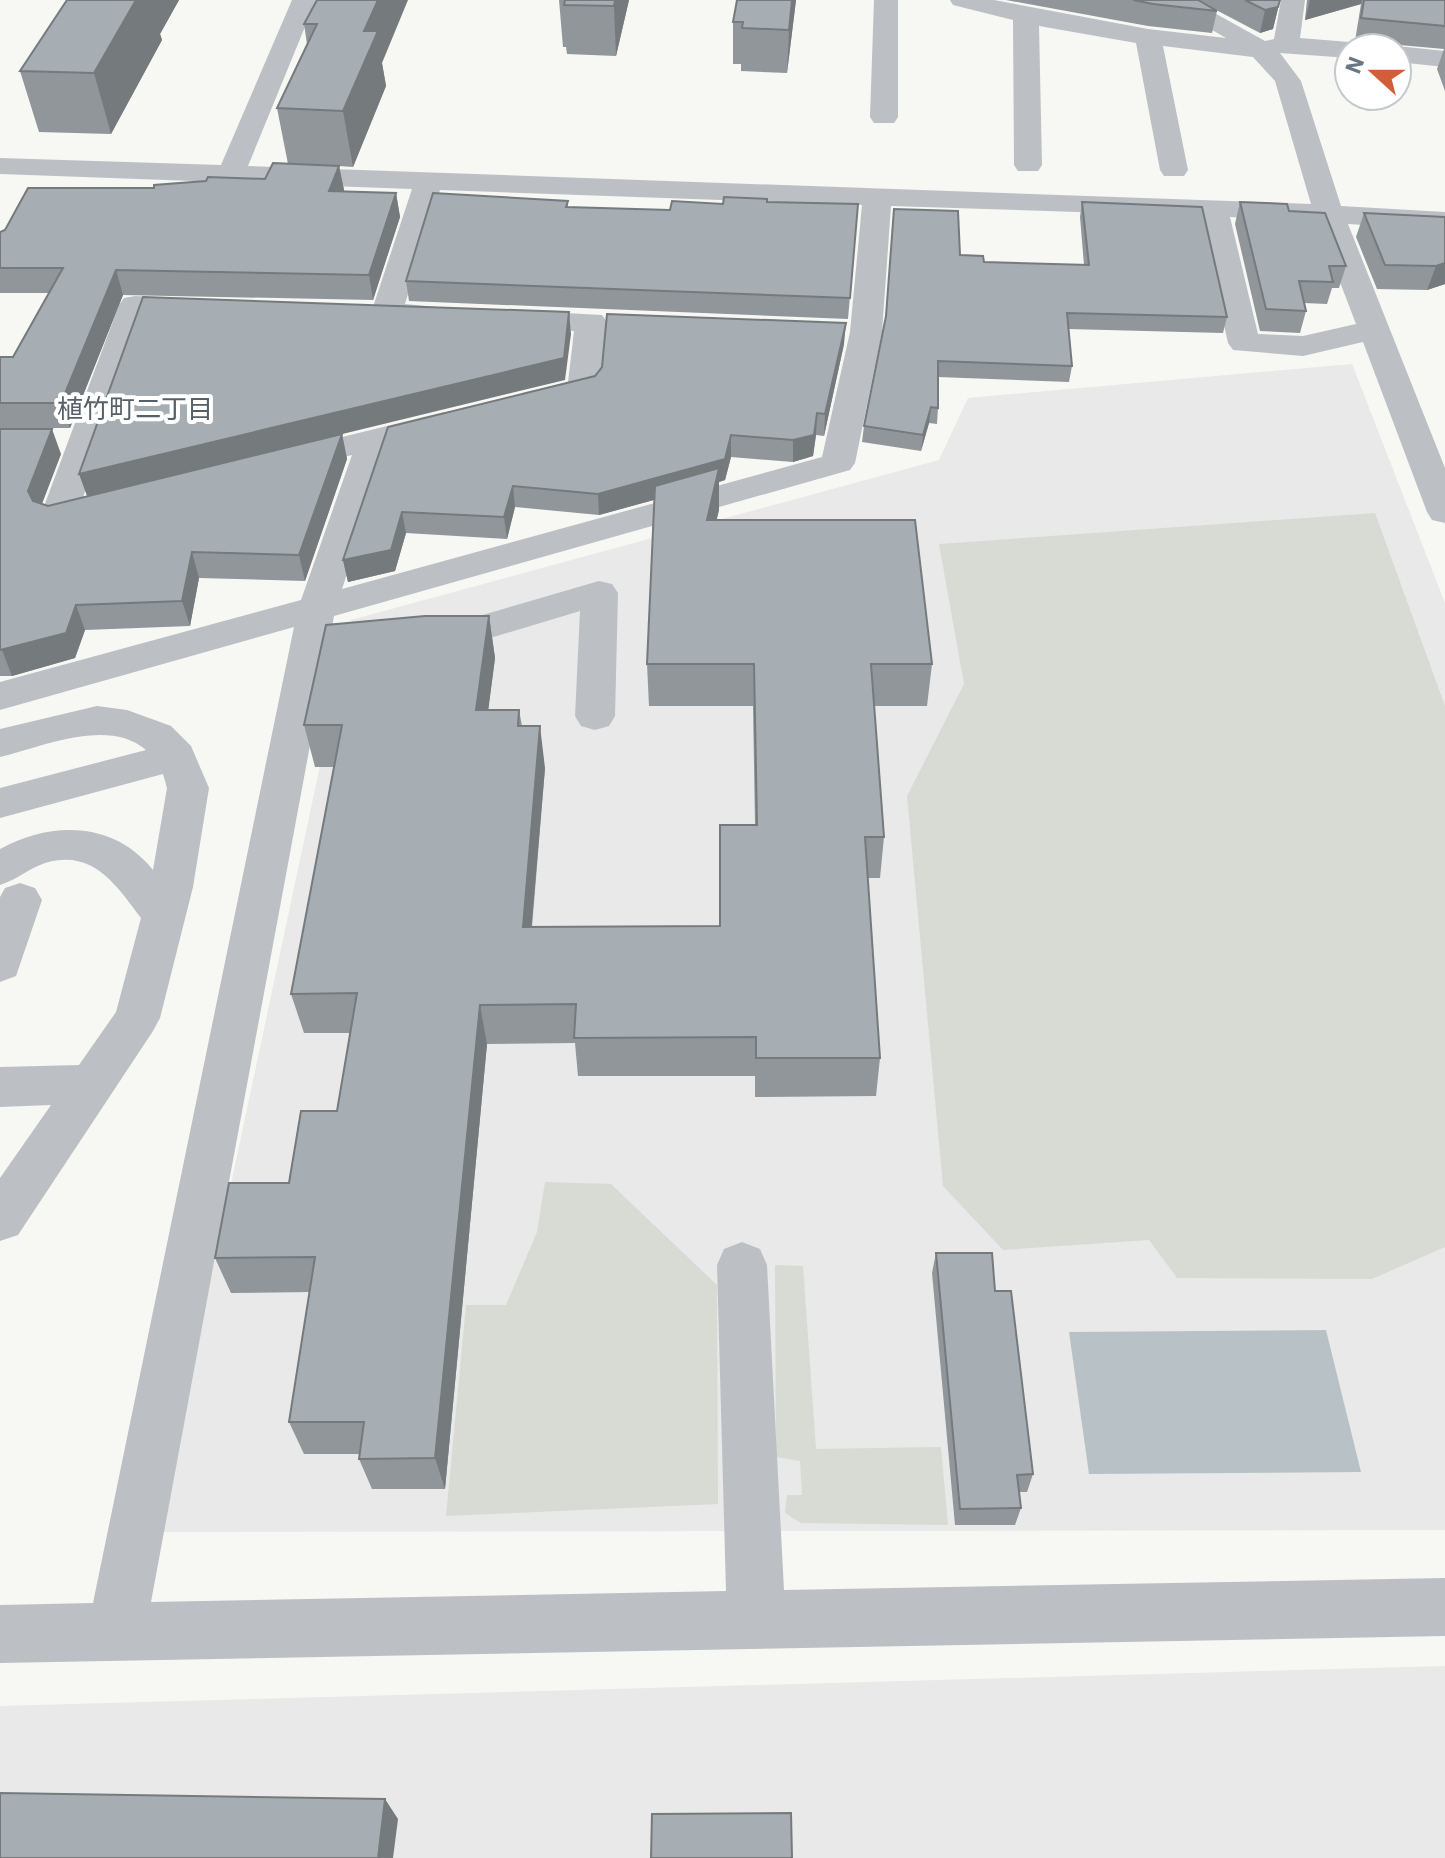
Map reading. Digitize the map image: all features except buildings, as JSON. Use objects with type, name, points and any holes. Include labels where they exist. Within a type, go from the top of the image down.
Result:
[{"type":"street","points":[[231,174],[304,0]]},
{"type":"street","points":[[884,117],[886,0]]},
{"type":"street","points":[[962,0],[1148,37],[1333,49]]},
{"type":"street","points":[[1172,0],[1274,47]]},
{"type":"street","points":[[1293,0],[1274,47],[1288,81],[1329,214],[1374,330],[1438,478],[1445,512]]},
{"type":"street","points":[[1026,15],[1028,165]]},
{"type":"street","points":[[1148,37],[1174,170]]},
{"type":"street","points":[[1413,56],[1445,59]]},
{"type":"street","points":[[0,166],[1213,208],[1445,221]]},
{"type":"street","points":[[26,194],[40,167]]},
{"type":"street","points":[[254,468],[584,388],[606,323],[371,313],[429,180]]},
{"type":"street","points":[[0,696],[321,638],[838,463],[851,332],[877,197]]},
{"type":"street","points":[[1213,208],[1244,343],[1303,346],[1374,330]]},
{"type":"street","points":[[133,498],[58,517],[72,441],[135,305],[229,308]]},
{"type":"street","points":[[116,1633],[321,638],[375,438]]},
{"type":"street","points":[[400,645],[446,641],[599,593],[595,716]]},
{"type":"street","points":[[0,743],[97,720],[127,724],[157,736],[177,756],[188,788],[164,916],[137,1018],[0,1219]]},
{"type":"street","points":[[0,803],[177,756]]},
{"type":"street","points":[[0,964],[10,885],[39,847],[86,846],[122,862],[164,916]]},
{"type":"street","points":[[0,1087],[92,1084]]},
{"type":"street","points":[[742,1265],[756,1621]]},
{"type":"street","points":[[0,1634],[1445,1607]]},
{"type":"shaded area","points":[[1352,364],[1445,603],[1445,1530],[157,1532],[351,620],[939,460],[968,398]]},
{"type":"shaded area","points":[[1375,513],[1445,706],[1445,1247],[1372,1279],[1177,1278],[1149,1240],[1003,1250],[943,1186],[907,796],[964,684],[939,544]]},
{"type":"shaded area","points":[[545,1182],[611,1184],[717,1285],[718,1504],[446,1516],[466,1305],[506,1305],[537,1232]]},
{"type":"shaded area","points":[[775,1265],[803,1266],[816,1449],[941,1447],[948,1525],[801,1523],[785,1513],[787,1495],[802,1495],[800,1461],[776,1457]]},
{"type":"shaded area","points":[[1326,1330],[1361,1472],[1089,1474],[1069,1332]]},
{"type":"shaded area","points":[[1445,1666],[1445,1858],[0,1858],[0,1706]]},
{"type":"district","name":"植竹町二丁目","points":[[135,409]]}]
